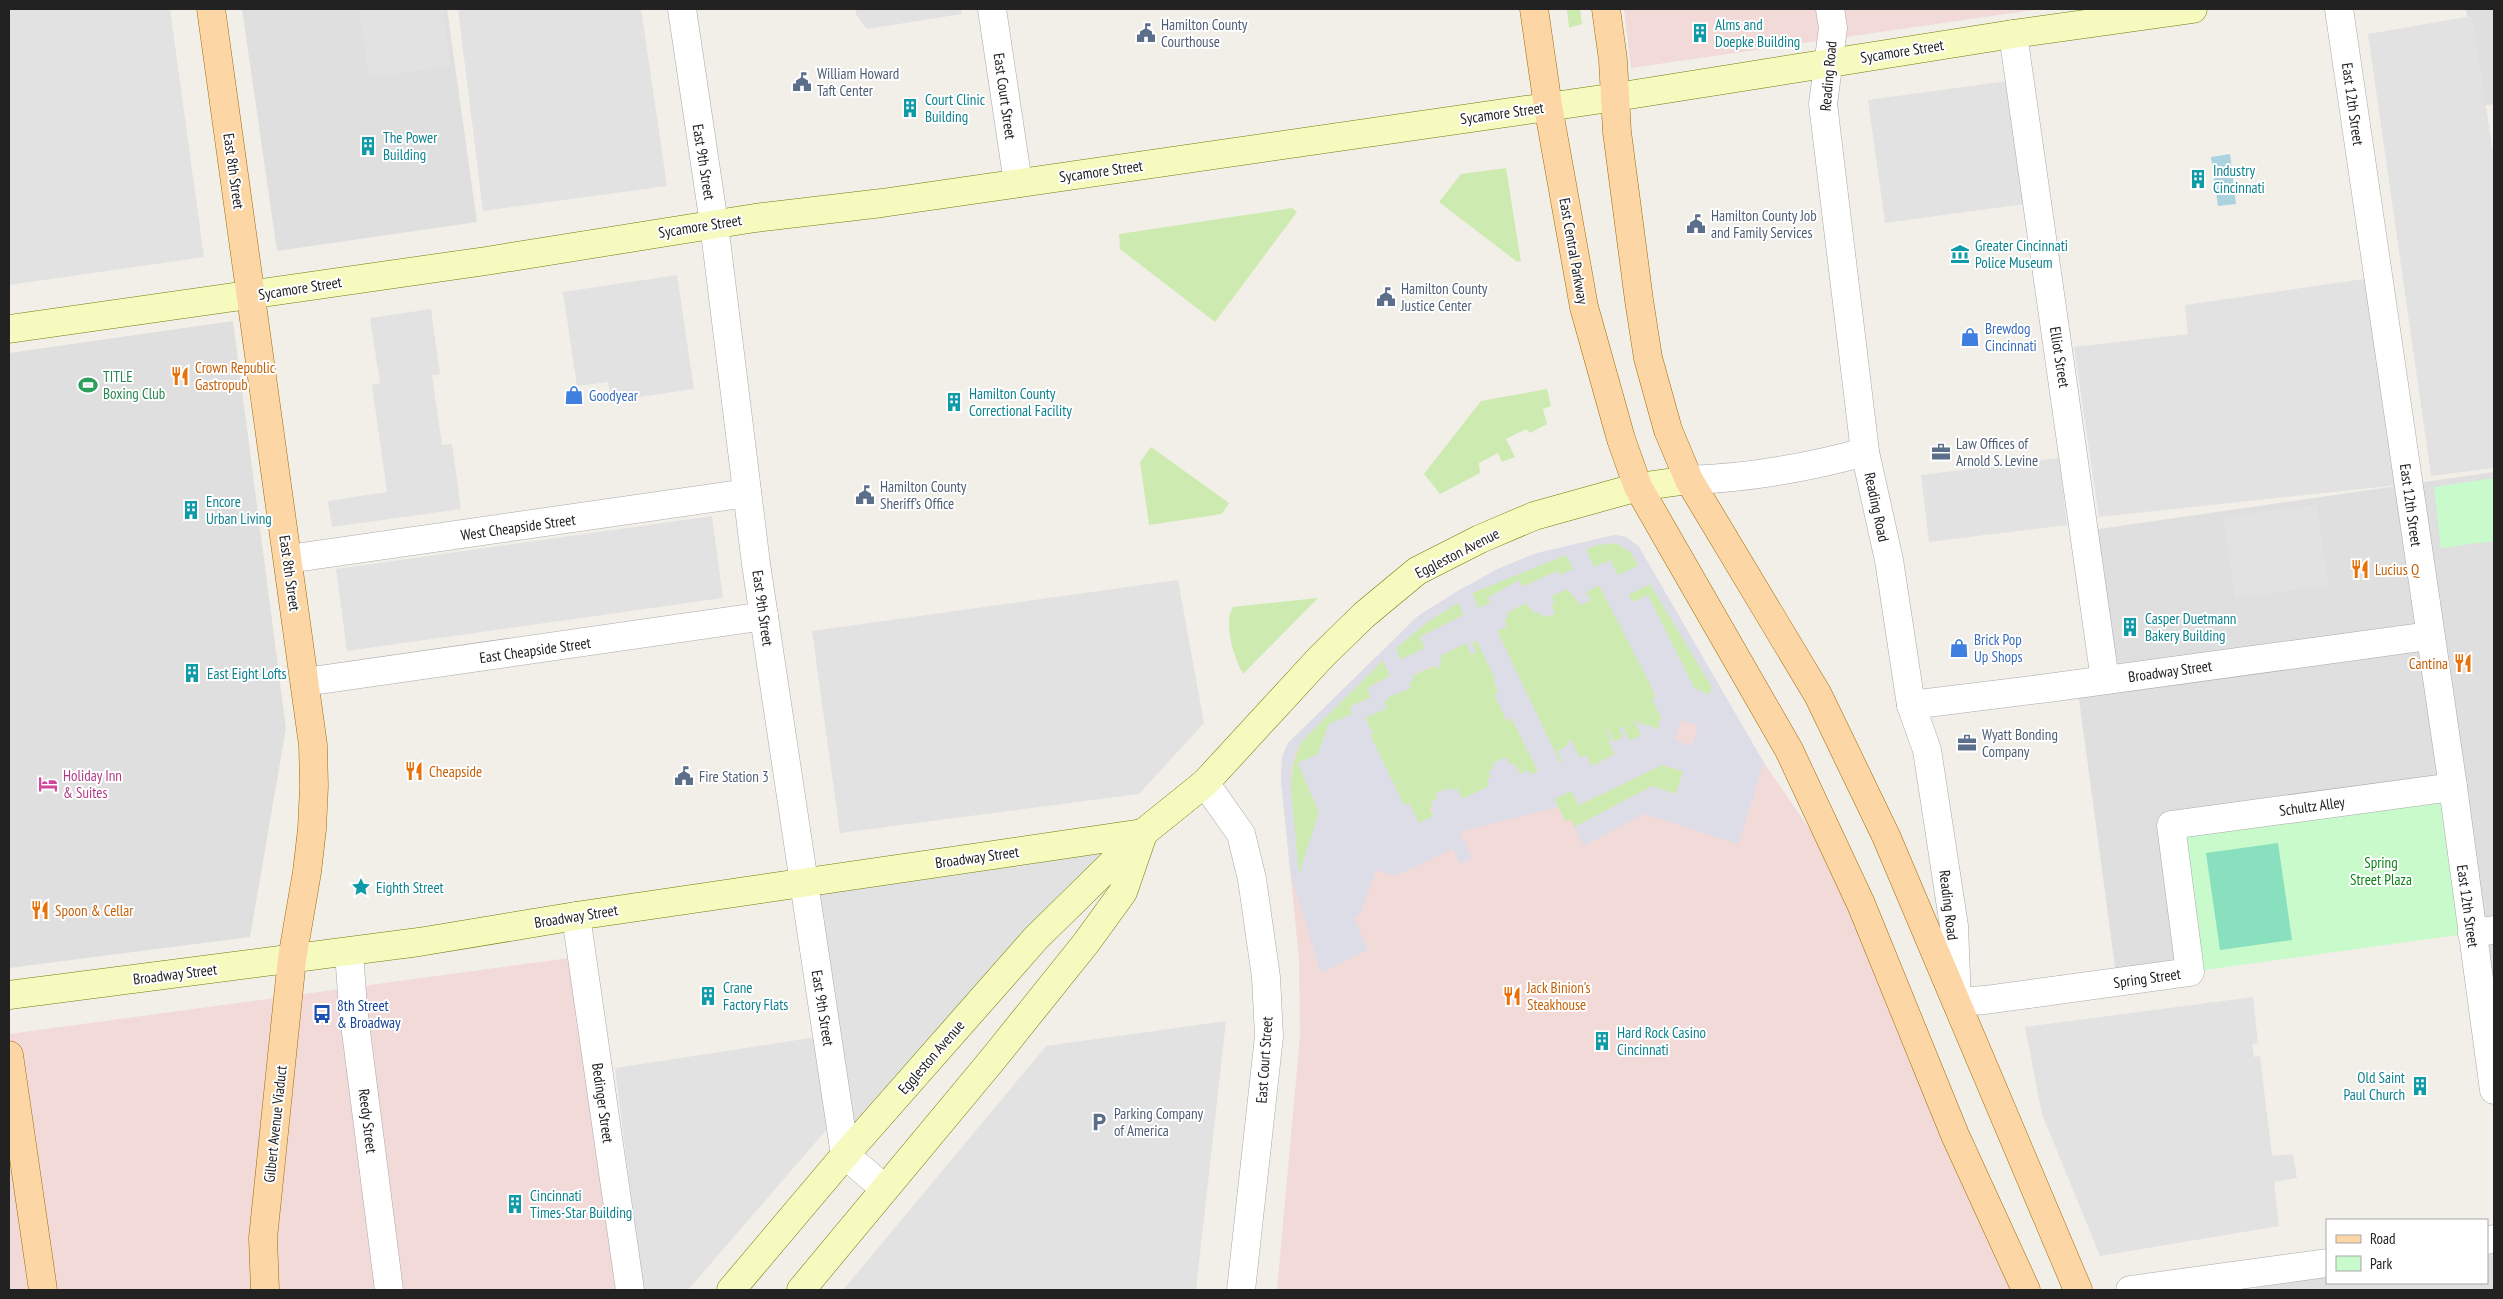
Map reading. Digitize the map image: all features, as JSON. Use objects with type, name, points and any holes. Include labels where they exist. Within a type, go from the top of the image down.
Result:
[{"type":"main road","name":"East 8th Street","points":[[211,9],[313,745],[314,794],[308,872],[292,958]]},
{"type":"main road","name":"East Central Parkway","points":[[1534,9],[1548,106],[1584,307],[1620,439],[1638,487]]},
{"type":"main road","points":[[1606,9],[1616,97],[1617,132],[1648,358],[1668,430],[1688,480]]},
{"type":"main road","name":"Sycamore Street","points":[[9,329],[251,295],[714,224],[1018,183],[1616,97],[2013,34],[2193,9]]},
{"type":"main road","name":"Eggleston Avenue","points":[[732,1290],[845,1155],[1036,938],[1143,833],[1205,783],[1320,658],[1364,615],[1417,571],[1480,539],[1534,516],[1638,487],[1688,480]]},
{"type":"main road","name":"Reading Road","points":[[1688,480],[1818,695],[1886,836],[2078,1290]]},
{"type":"main road","points":[[1638,487],[1790,750],[1861,904],[1955,1135],[2026,1290]]},
{"type":"main road","points":[[801,1290],[993,1059],[1086,943],[1123,892],[1143,833]]},
{"type":"main road","name":"Broadway Street","points":[[9,995],[419,942],[576,916],[1143,833]]},
{"type":"main road","name":"Gilbert Avenue Viaduct","points":[[265,1290],[263,1238],[292,958]]},
{"type":"main road","points":[[9,1055],[43,1290]]},
{"type":"street","name":"East 9th Street","points":[[682,9],[714,224],[764,616],[845,1155]]},
{"type":"street","name":"East Court Street","points":[[992,9],[1018,183]]},
{"type":"street","name":"Reading Road","points":[[1830,9],[1833,28],[1823,104],[1866,452],[1885,542],[1911,705],[1927,750],[1954,926],[1957,1002]]},
{"type":"street","name":"East 12th Street","points":[[2340,9],[2429,636],[2453,787],[2483,932],[2494,1090]]},
{"type":"street","name":"Elliot Street","points":[[2013,34],[2106,680]]},
{"type":"street","name":"Eggleston Avenue","points":[[1688,480],[1741,478],[1824,463],[1866,452]]},
{"type":"street","name":"West Cheapside Street","points":[[288,559],[747,493]]},
{"type":"street","name":"East Cheapside Street","points":[[305,682],[764,616]]},
{"type":"street","name":"Broadway Street","points":[[1911,705],[2429,636]]},
{"type":"street","name":"East Court Street","points":[[1205,783],[1241,834],[1252,879],[1266,976],[1269,1036],[1241,1290]]},
{"type":"street","name":"Schultz Alley","points":[[2172,825],[2453,787]]},
{"type":"street","name":"Spring Street","points":[[1957,1002],[2190,972],[2172,825]]},
{"type":"street","name":"Bedinger Street","points":[[576,916],[630,1290]]},
{"type":"street","name":"Reedy Street","points":[[349,952],[354,1008],[389,1290]]},
{"type":"street","points":[[845,1155],[884,1188]]},
{"type":"street","points":[[2130,1290],[2326,1262]]},
{"type":"shaded area","points":[[9,9],[170,9],[204,257],[9,285]]},
{"type":"shaded area","name":"The Power Building","points":[[242,9],[447,9],[477,222],[277,251]]},
{"type":"shaded area","points":[[359,9],[443,9],[451,66],[369,77]]},
{"type":"shaded area","points":[[458,9],[641,9],[667,186],[483,211]]},
{"type":"shaded area","points":[[855,9],[961,9],[962,14],[867,29],[856,14]]},
{"type":"shaded area","points":[[1624,9],[2041,9],[1631,68]]},
{"type":"shaded area","points":[[2466,9],[2494,9],[2494,104],[2481,106]]},
{"type":"shaded area","points":[[2472,16],[2492,146],[2494,146],[2494,468],[2431,476],[2368,34]]},
{"type":"shaded area","points":[[2007,81],[2024,204],[1885,223],[1868,100]]},
{"type":"shaded area","points":[[677,275],[694,389],[611,401],[608,382],[577,386],[563,292]]},
{"type":"shaded area","points":[[2378,277],[2408,484],[2099,517],[2074,347],[2188,334],[2185,305]]},
{"type":"shaded area","points":[[431,309],[440,374],[432,375],[442,445],[452,444],[461,509],[332,527],[328,501],[387,492],[372,385],[380,383],[370,318]]},
{"type":"shaded area","points":[[233,321],[286,728],[250,937],[9,968],[9,353]]},
{"type":"shaded area","points":[[2059,458],[2067,525],[1929,542],[1921,475]]},
{"type":"shaded area","points":[[2494,472],[2494,1090],[2453,787],[2190,972],[2117,982],[2077,684],[2105,680],[2085,531]]},
{"type":"shaded area","points":[[2317,505],[2328,585],[2235,598],[2223,517]]},
{"type":"shaded area","points":[[712,516],[723,598],[347,651],[336,569]]},
{"type":"shaded area","name":"Hard Rock Casino Cincinnati","points":[[1615,535],[1626,537],[1639,547],[1764,763],[1861,904],[2026,1290],[1277,1290],[1300,1036],[1299,959],[1281,781],[1282,757],[1288,743],[1418,616],[1498,569],[1537,553]]},
{"type":"shaded area","points":[[1615,535],[1626,537],[1639,547],[1764,763],[1738,844],[1644,814],[1584,846],[1575,827],[1652,786],[1676,794],[1683,771],[1662,765],[1579,805],[1571,791],[1555,799],[1558,807],[1460,832],[1472,858],[1460,864],[1453,849],[1395,876],[1376,870],[1361,913],[1354,917],[1368,950],[1321,973],[1291,876],[1281,781],[1282,757],[1288,743],[1418,616],[1498,569],[1537,553]],"holes":[[[1616,543],[1631,552],[1638,566],[1618,575],[1610,560],[1594,567],[1586,549],[1597,545]],[[1566,555],[1573,569],[1560,575],[1557,571],[1523,587],[1519,580],[1488,598],[1491,603],[1478,608],[1472,593]],[[1650,584],[1712,687],[1709,695],[1694,688],[1648,595],[1632,602],[1629,594]],[[1599,585],[1656,696],[1652,700],[1662,719],[1658,721],[1660,726],[1654,730],[1651,725],[1647,726],[1644,723],[1639,725],[1636,720],[1634,721],[1641,735],[1630,741],[1622,726],[1619,728],[1624,737],[1615,742],[1608,729],[1606,730],[1612,740],[1609,742],[1615,754],[1592,766],[1586,755],[1580,758],[1570,739],[1567,746],[1557,751],[1563,762],[1560,763],[1497,631],[1507,626],[1504,619],[1508,617],[1506,613],[1526,603],[1534,613],[1538,612],[1541,617],[1546,614],[1547,617],[1555,614],[1551,605],[1555,603],[1552,596],[1567,589],[1581,605],[1591,600],[1586,592]],[[1458,603],[1464,615],[1420,637],[1425,648],[1400,660],[1396,648],[1426,623]],[[1477,641],[1495,679],[1493,680],[1499,692],[1494,694],[1508,723],[1508,720],[1512,718],[1538,771],[1531,775],[1528,770],[1520,774],[1514,763],[1510,764],[1506,757],[1492,764],[1494,768],[1488,771],[1491,777],[1487,779],[1489,786],[1463,799],[1457,788],[1450,791],[1448,788],[1436,793],[1438,798],[1431,802],[1433,816],[1419,823],[1409,803],[1404,805],[1370,735],[1373,733],[1365,718],[1387,708],[1384,702],[1389,699],[1388,697],[1411,688],[1409,683],[1414,680],[1412,675],[1434,665],[1436,669],[1440,667],[1439,664],[1442,662],[1440,656],[1466,643],[1471,654],[1476,652],[1472,643]],[[1383,660],[1390,676],[1367,688],[1371,697],[1350,707],[1352,714],[1329,724],[1318,754],[1298,763],[1319,812],[1299,874],[1291,789],[1291,771],[1295,754],[1303,740]],[[1681,720],[1698,726],[1692,746],[1675,740]]]},
{"type":"shaded area","points":[[1178,580],[1204,723],[1139,794],[840,833],[812,631]]},
{"type":"shaded area","points":[[1143,833],[845,1155],[803,882]]},
{"type":"shaded area","points":[[577,957],[622,1290],[9,1290],[9,1034]]},
{"type":"shaded area","points":[[2253,997],[2258,1043],[2252,1044],[2254,1057],[2260,1056],[2272,1156],[2293,1154],[2297,1178],[2274,1182],[2279,1226],[2100,1256],[2042,1114],[2025,1027]]},
{"type":"shaded area","name":"Parking Company of America","points":[[1226,1021],[1196,1290],[843,1290],[1046,1046]]},
{"type":"shaded area","points":[[817,1037],[828,1128],[688,1290],[643,1290],[615,1068]]},
{"type":"shaded area","points":[[2494,1239],[2494,1290],[2257,1290],[2248,1274],[2326,1263],[2326,1284],[2488,1284],[2488,1240]]},
{"type":"green space","points":[[1567,9],[1580,9],[1582,24],[1569,28]]},
{"type":"green space","points":[[1506,168],[1521,262],[1516,261],[1439,202],[1461,174]]},
{"type":"green space","points":[[1292,208],[1297,212],[1215,322],[1120,249],[1119,234]]},
{"type":"green space","points":[[1547,389],[1551,406],[1543,409],[1547,424],[1530,433],[1526,429],[1506,439],[1515,457],[1502,462],[1498,453],[1479,463],[1480,473],[1440,494],[1424,474],[1481,401]]},
{"type":"green space","points":[[1151,447],[1229,503],[1222,514],[1149,525],[1140,462]]},
{"type":"green space","points":[[2494,478],[2494,541],[2441,548],[2434,487]]},
{"type":"green space","points":[[1616,543],[1631,552],[1639,566],[1618,575],[1594,568],[1586,549],[1597,545]]},
{"type":"green space","points":[[1566,554],[1574,569],[1560,575],[1557,571],[1523,587],[1519,580],[1488,598],[1491,603],[1478,608],[1472,593]]},
{"type":"green space","points":[[1650,584],[1712,687],[1709,695],[1694,688],[1648,596],[1632,602],[1629,594]]},
{"type":"green space","points":[[1599,585],[1626,635],[1656,698],[1661,714],[1661,726],[1654,730],[1647,726],[1639,725],[1634,720],[1642,735],[1630,741],[1622,726],[1624,737],[1614,742],[1607,729],[1612,741],[1609,743],[1615,754],[1592,766],[1580,759],[1570,740],[1563,762],[1560,763],[1497,631],[1507,626],[1504,619],[1506,613],[1527,603],[1529,608],[1531,607],[1546,614],[1547,617],[1552,596],[1567,589],[1581,605],[1586,592]]},
{"type":"green space","points":[[1318,598],[1243,674],[1233,650],[1229,631],[1230,614],[1233,607]]},
{"type":"green space","points":[[1458,602],[1464,615],[1420,637],[1425,648],[1400,660],[1396,648],[1426,623]]},
{"type":"green space","points":[[1477,641],[1495,679],[1493,680],[1499,692],[1494,694],[1508,720],[1511,718],[1538,771],[1531,775],[1528,770],[1520,774],[1514,763],[1510,765],[1506,757],[1493,764],[1494,768],[1491,777],[1487,779],[1490,786],[1462,799],[1448,788],[1436,794],[1438,798],[1430,809],[1434,816],[1419,823],[1409,803],[1404,806],[1370,735],[1365,718],[1386,708],[1384,702],[1388,697],[1411,688],[1408,683],[1412,676],[1439,664],[1440,656],[1466,643],[1476,652],[1471,643]]},
{"type":"green space","points":[[1383,660],[1390,676],[1367,688],[1372,697],[1350,707],[1353,714],[1329,724],[1318,754],[1298,763],[1319,812],[1299,876],[1291,806],[1292,772],[1296,756],[1303,740]]},
{"type":"green space","points":[[1662,765],[1683,771],[1676,794],[1652,786],[1575,827],[1571,819],[1566,822],[1554,799],[1571,791],[1579,805]]},
{"type":"green space","name":"Spring Street Plaza","points":[[2451,787],[2472,933],[2190,972],[2171,825]]},
{"type":"green space","points":[[2278,843],[2292,940],[2220,950],[2206,853]]},
{"type":"water","points":[[2230,154],[2236,204],[2218,206],[2211,157]]},
{"type":"place","name":"Hamilton County Courthouse","points":[[1146,33]]},
{"type":"place","name":"Alms and Doepke Building","points":[[1700,33]]},
{"type":"place","name":"William Howard Taft Center","points":[[802,82]]},
{"type":"place","name":"Court Clinic Building","points":[[910,108]]},
{"type":"place","name":"The Power Building","points":[[368,146]]},
{"type":"place","name":"Industry Cincinnati","points":[[2198,179]]},
{"type":"place","name":"Hamilton County Job and Family Services","points":[[1696,224]]},
{"type":"place","name":"Greater Cincinnati Police Museum","points":[[1960,254]]},
{"type":"place","name":"Hamilton County Justice Center","points":[[1386,297]]},
{"type":"place","name":"Brewdog Cincinnati","points":[[1970,337]]},
{"type":"place","name":"Crown Republic Gastropub","points":[[180,376]]},
{"type":"place","name":"TITLE Boxing Club","points":[[88,385]]},
{"type":"place","name":"Goodyear","points":[[574,395]]},
{"type":"place","name":"Hamilton County Correctional Facility","points":[[954,402]]},
{"type":"place","name":"Law Offices of Arnold S. Levine","points":[[1941,452]]},
{"type":"place","name":"Hamilton County Sheriff’s Office","points":[[865,495]]},
{"type":"place","name":"Encore Urban Living","points":[[191,510]]},
{"type":"place","name":"Lucius Q","points":[[2360,569]]},
{"type":"place","name":"Casper Duetmann Bakery Building","points":[[2130,627]]},
{"type":"place","name":"Brick Pop Up Shops","points":[[1959,648]]},
{"type":"place","name":"Cantina","points":[[2463,663]]},
{"type":"place","name":"East Eight Lofts","points":[[192,673]]},
{"type":"place","name":"Wyatt Bonding Company","points":[[1967,743]]},
{"type":"place","name":"Cheapside","points":[[414,771]]},
{"type":"place","name":"Fire Station 3","points":[[684,776]]},
{"type":"place","name":"Holiday Inn & Suites","points":[[48,784]]},
{"type":"place","name":"Eighth Street","points":[[361,887]]},
{"type":"place","name":"Spoon & Cellar","points":[[40,910]]},
{"type":"place","name":"Crane Factory Flats","points":[[708,996]]},
{"type":"place","name":"Jack Binion’s Steakhouse","points":[[1512,996]]},
{"type":"place","name":"8th Street & Broadway","points":[[322,1014]]},
{"type":"place","name":"Hard Rock Casino Cincinnati","points":[[1602,1041]]},
{"type":"place","name":"Old Saint Paul Church","points":[[2420,1086]]},
{"type":"place","name":"Parking Company of America","points":[[1099,1122]]},
{"type":"place","name":"Cincinnati Times-Star Building","points":[[515,1204]]}]
